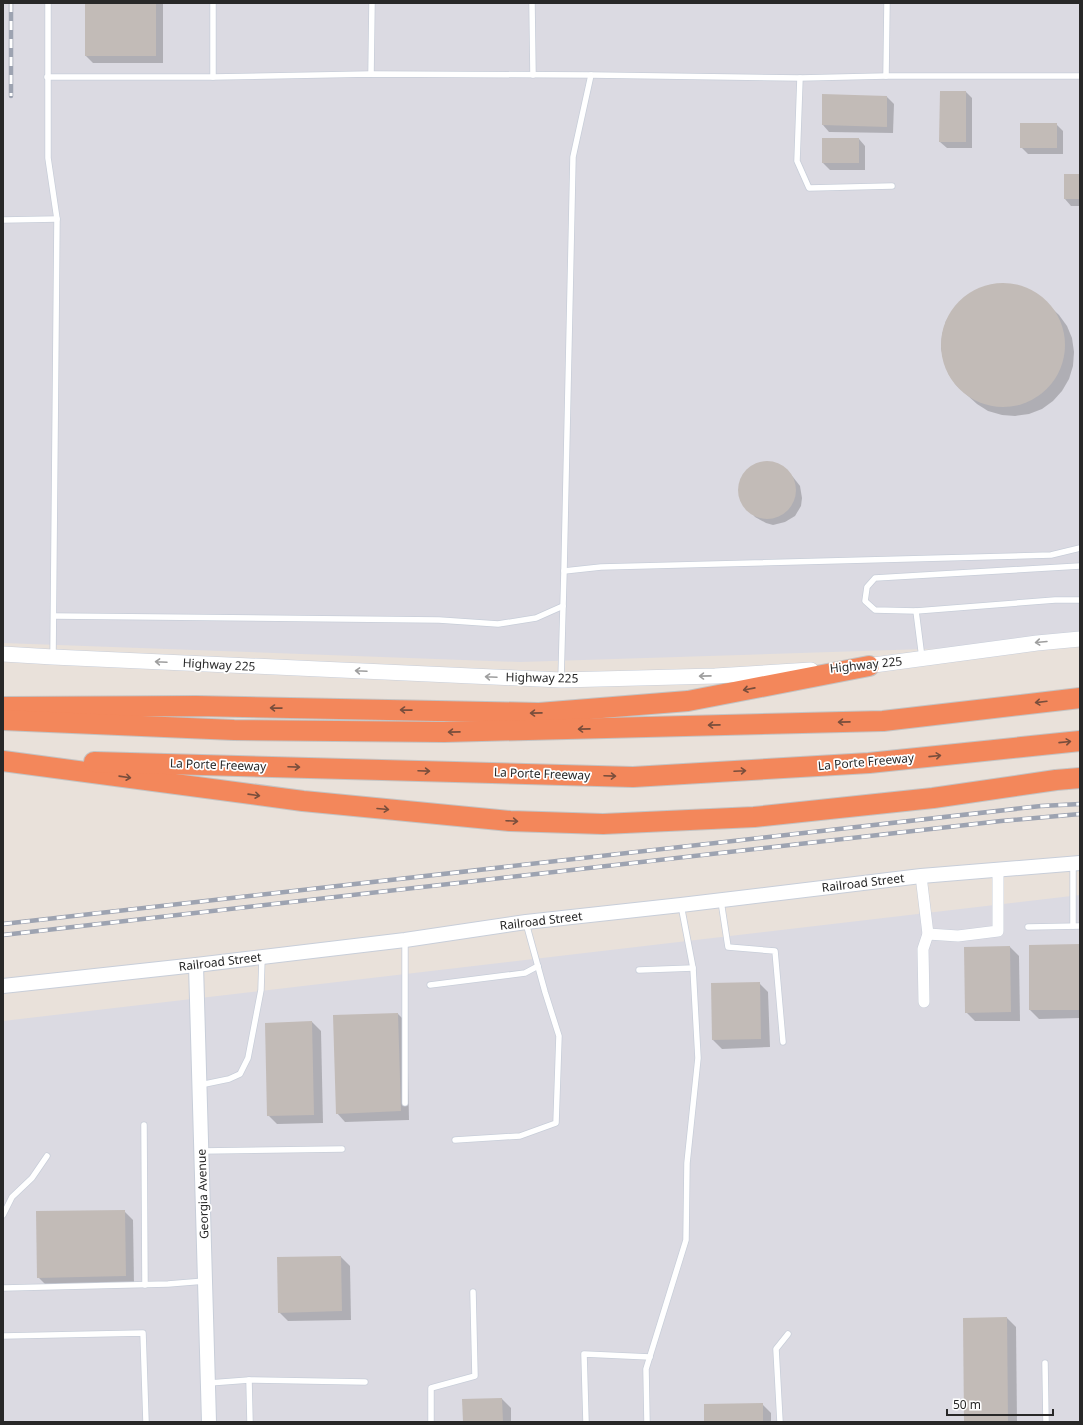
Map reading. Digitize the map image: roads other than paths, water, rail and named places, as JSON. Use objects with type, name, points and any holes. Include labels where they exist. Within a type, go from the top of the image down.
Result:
[{"type":"highway","points":[[3,707],[196,706],[539,713],[688,700],[870,666]]},
{"type":"highway","points":[[3,720],[234,730],[444,732],[883,721],[1080,698]]},
{"type":"highway","name":"La Porte Freeway","points":[[3,760],[633,777],[869,763],[1080,741]]},
{"type":"highway","points":[[3,760],[303,801],[510,821],[603,824],[754,817],[933,798],[1056,780],[1080,778]]},
{"type":"main road","name":"Highway 225","points":[[3,654],[561,680],[715,676],[870,666],[1037,643],[1080,639]]},
{"type":"street","name":"Railroad Street","points":[[3,986],[405,940],[526,922],[921,876],[1076,863]]},
{"type":"street","points":[[928,934],[958,936],[998,931],[998,870]]},
{"type":"street","points":[[921,876],[928,934],[923,949],[924,1002]]},
{"type":"street","name":"Georgia Avenue","points":[[196,965],[209,1422]]},
{"type":"lane","points":[[48,3],[48,158],[57,219],[53,657]]},
{"type":"lane","points":[[213,3],[213,77]]},
{"type":"lane","points":[[371,74],[372,3]]},
{"type":"lane","points":[[532,3],[532,74]]},
{"type":"lane","points":[[886,3],[886,76]]},
{"type":"lane","points":[[47,77],[213,77],[371,74],[532,74],[800,78],[886,76],[1080,76]]},
{"type":"lane","points":[[561,680],[573,157],[590,75]]},
{"type":"lane","points":[[800,78],[797,161],[809,188],[892,186]]},
{"type":"lane","points":[[3,220],[57,219]]},
{"type":"lane","points":[[564,571],[601,567],[1051,555],[1080,548]]},
{"type":"lane","points":[[1080,566],[875,578],[867,587],[865,601],[875,610],[916,611],[1055,600],[1080,600],[1080,605]]},
{"type":"lane","points":[[54,616],[439,620],[498,624],[536,618],[563,606]]},
{"type":"lane","points":[[916,611],[922,659]]},
{"type":"lane","points":[[1073,926],[1076,863]]},
{"type":"lane","points":[[721,900],[728,947],[775,951],[783,1042]]},
{"type":"lane","points":[[647,1422],[646,1369],[686,1240],[687,1163],[698,1058],[693,968],[681,905]]},
{"type":"lane","points":[[455,1140],[520,1136],[556,1123],[559,1036],[526,922]]},
{"type":"lane","points":[[1028,927],[1080,926]]},
{"type":"lane","points":[[405,940],[405,1103]]},
{"type":"lane","points":[[199,1085],[229,1079],[240,1074],[248,1058],[261,990],[262,957]]},
{"type":"lane","points":[[430,985],[525,973],[538,966]]},
{"type":"lane","points":[[639,970],[693,968]]},
{"type":"lane","points":[[144,1125],[145,1285]]},
{"type":"lane","points":[[201,1151],[342,1149]]},
{"type":"lane","points":[[3,1215],[12,1197],[32,1178],[46,1156]]},
{"type":"lane","points":[[3,1288],[145,1285],[205,1281]]},
{"type":"lane","points":[[432,1422],[431,1388],[475,1376],[474,1292]]},
{"type":"lane","points":[[3,1336],[144,1333],[146,1422]]},
{"type":"lane","points":[[780,1422],[776,1349],[788,1334]]},
{"type":"lane","points":[[586,1422],[584,1354],[650,1357]]},
{"type":"lane","points":[[1044,1363],[1046,1422]]},
{"type":"lane","points":[[208,1383],[249,1380],[365,1382]]},
{"type":"lane","points":[[249,1380],[250,1422]]},
{"type":"railway","points":[[11,3],[11,96]]},
{"type":"railway","points":[[3,924],[1041,806],[1080,804]]},
{"type":"railway","points":[[3,935],[1001,821],[1080,814]]}]
